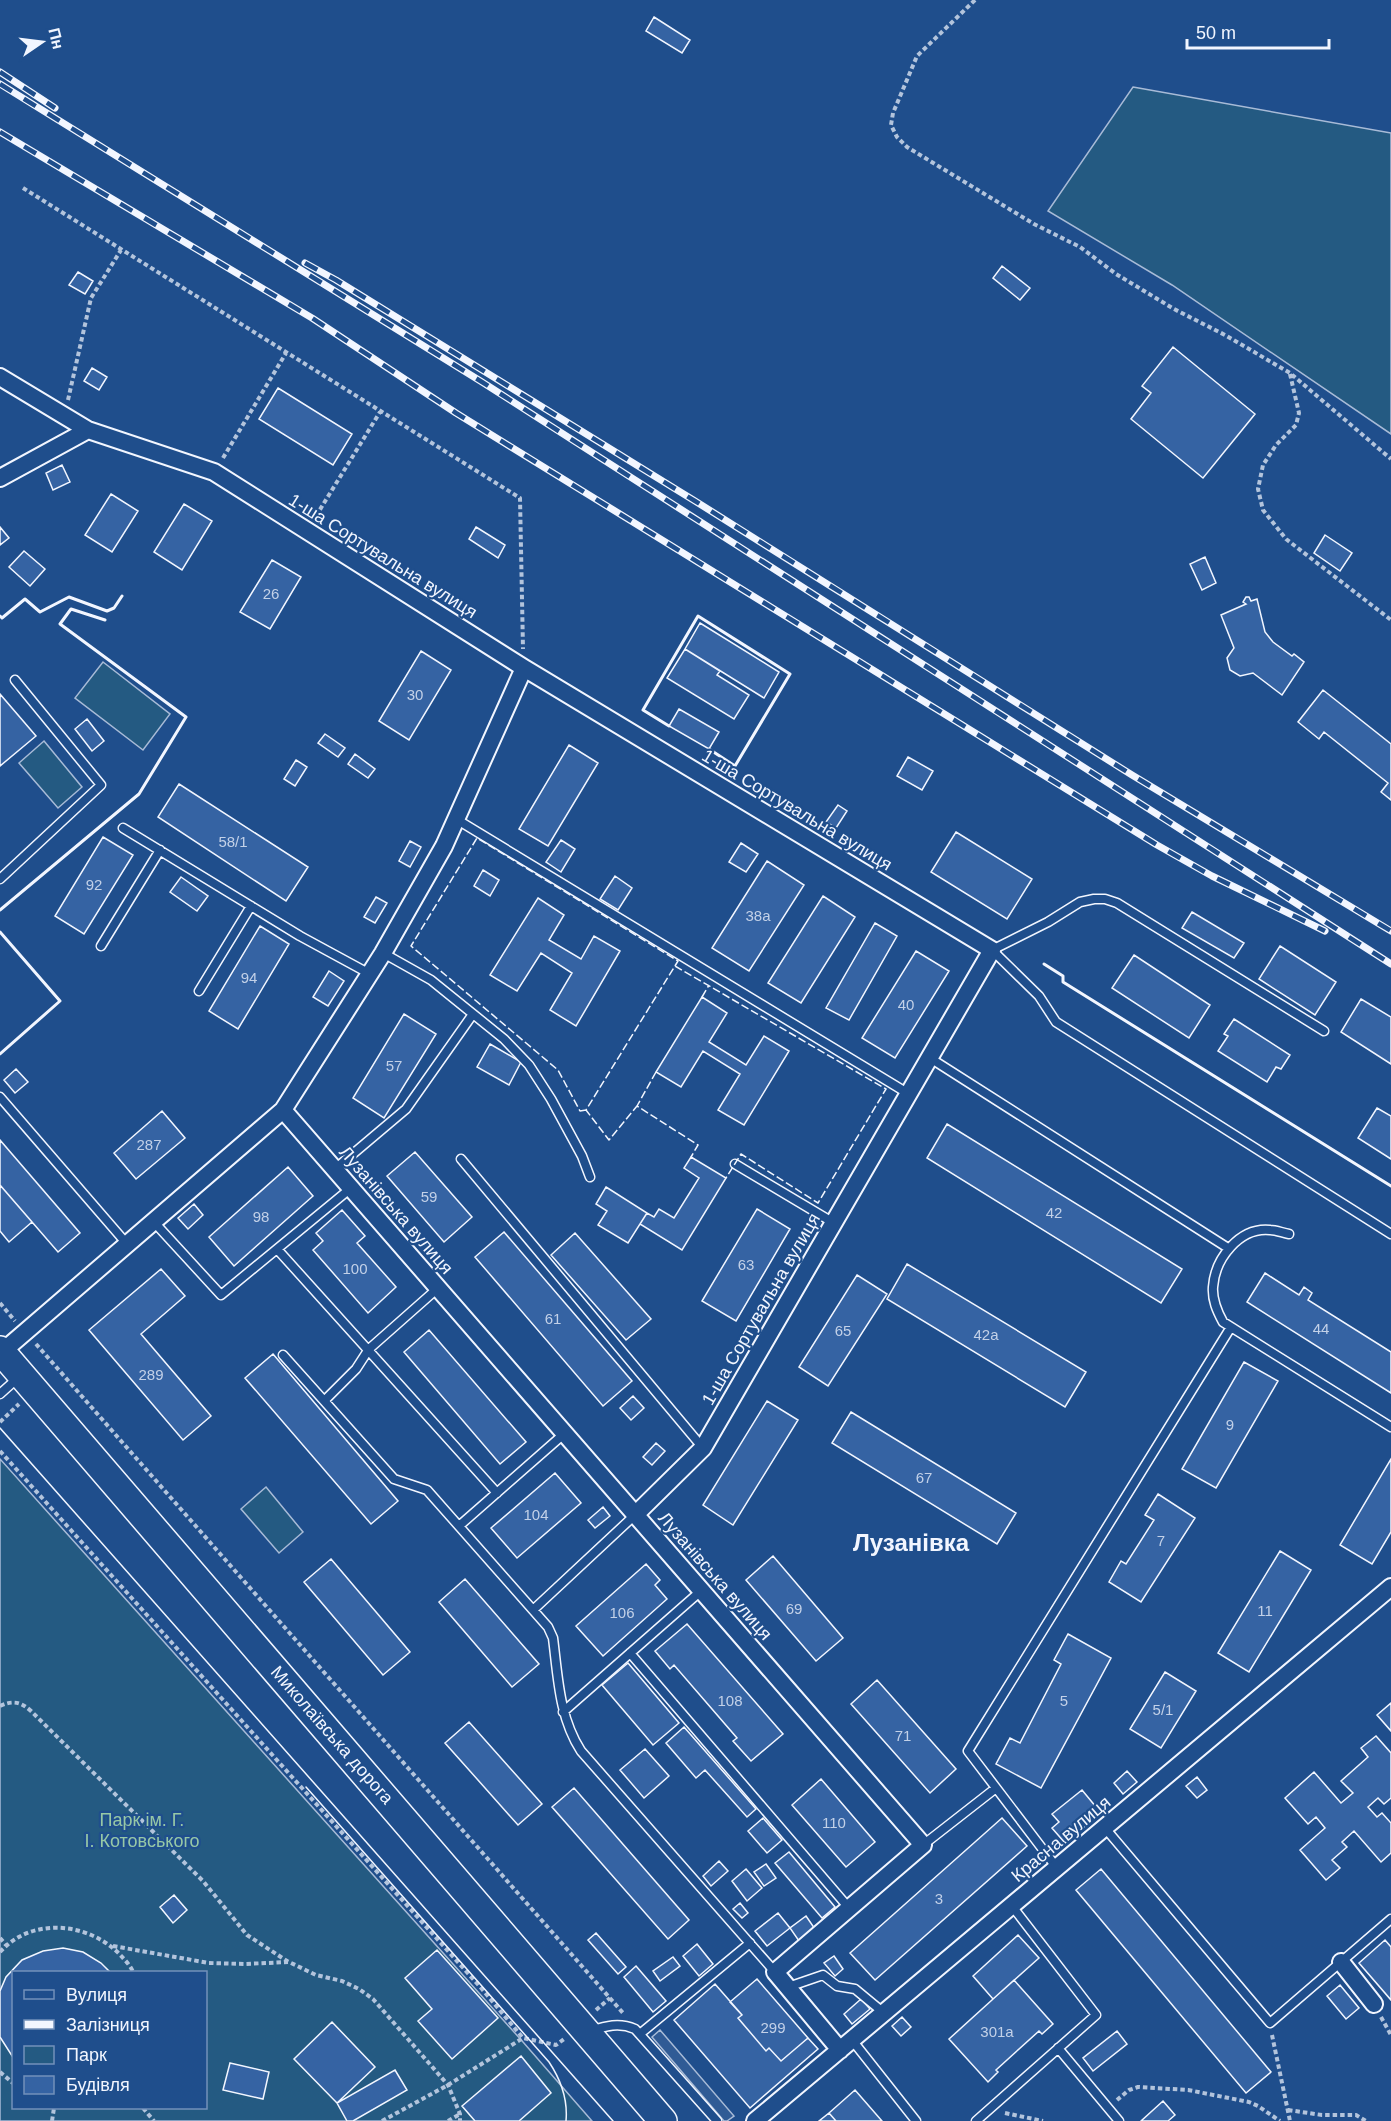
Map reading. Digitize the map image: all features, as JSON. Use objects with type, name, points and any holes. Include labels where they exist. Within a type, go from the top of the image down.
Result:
[{"type":"main road","name":"Миколаївська дорога","points":[[1,1351],[663,2121]]},
{"type":"street","name":"1-ша Сортувальна вулиця","points":[[0,377],[88,430],[214,472],[524,668],[992,950],[910,1095],[703,1448],[636,1514]]},
{"type":"street","points":[[0,478],[88,430]]},
{"type":"street","points":[[1,1351],[283,1110],[383,953],[444,846],[524,668]]},
{"type":"street","name":"Лузанівська вулиця","points":[[283,1110],[923,1845]]},
{"type":"street","name":"Красна вулиця","points":[[755,2121],[1391,1587]]},
{"type":"street","points":[[846,2045],[775,1972],[923,1845]]},
{"type":"street","points":[[1341,1962],[1374,2004]]},
{"type":"lane","points":[[0,879],[101,785],[15,680]]},
{"type":"lane","points":[[456,819],[910,1095]]},
{"type":"lane","points":[[123,828],[300,936],[370,974]]},
{"type":"lane","points":[[101,946],[160,850]]},
{"type":"lane","points":[[1324,1031],[1117,903],[1105,899],[1094,898],[1080,902],[1048,922],[992,950],[1039,996],[1056,1022],[1391,1234]]},
{"type":"lane","points":[[199,991],[251,906]]},
{"type":"lane","points":[[383,953],[430,980],[504,1038],[529,1065],[552,1099],[582,1156],[590,1177]]},
{"type":"lane","points":[[335,1169],[406,1109],[473,1014]]},
{"type":"lane","points":[[930,1058],[1228,1248]]},
{"type":"lane","points":[[0,1097],[127,1244]]},
{"type":"lane","points":[[461,1159],[703,1448]]},
{"type":"lane","points":[[735,1164],[834,1223]]},
{"type":"lane","points":[[153,1221],[221,1295],[351,1188]]},
{"type":"lane","points":[[1289,1234],[1269,1229],[1245,1235],[1228,1248],[1213,1287],[1215,1308],[1224,1322],[1231,1327],[1391,1427]]},
{"type":"lane","points":[[277,1249],[497,1493]]},
{"type":"lane","points":[[324,1401],[356,1369],[369,1349],[438,1288]]},
{"type":"lane","points":[[1057,1868],[968,1751],[1231,1327]]},
{"type":"lane","points":[[283,1355],[394,1479],[427,1490],[548,1627],[553,1638],[563,1712],[581,1751],[775,1972]]},
{"type":"lane","points":[[0,1394],[22,1374]]},
{"type":"lane","points":[[459,1526],[565,1433]]},
{"type":"lane","points":[[533,1610],[636,1514]]},
{"type":"lane","points":[[563,1712],[702,1590]]},
{"type":"lane","points":[[630,1653],[849,1908]]},
{"type":"lane","points":[[923,1845],[996,1788]]},
{"type":"lane","points":[[1105,1828],[1270,2023],[1391,1919]]},
{"type":"lane","points":[[976,2121],[1096,2015],[1012,1906]]},
{"type":"lane","points":[[641,2033],[750,1943]]},
{"type":"lane","points":[[788,1987],[823,1975],[837,1986],[855,1989],[884,2013]]},
{"type":"lane","points":[[587,2032],[611,2025],[626,2025],[641,2033],[717,2121]]},
{"type":"lane","points":[[846,2045],[916,2121]]},
{"type":"lane","points":[[1058,2049],[1119,2121]]},
{"type":"path","points":[[975,0],[917,56],[898,96],[893,113],[891,125],[897,137],[907,147],[1034,224],[1080,247],[1116,274],[1174,309],[1225,335],[1290,373],[1391,459]]},
{"type":"path","points":[[23,188],[520,498],[524,668]]},
{"type":"path","points":[[64,416],[91,298],[121,249]]},
{"type":"path","points":[[214,472],[286,353]]},
{"type":"path","points":[[1290,373],[1299,413],[1296,425],[1276,445],[1263,465],[1258,489],[1263,510],[1286,538],[1391,620]]},
{"type":"path","points":[[307,531],[380,412]]},
{"type":"path","points":[[0,1303],[641,2033]]},
{"type":"path","points":[[0,1451],[518,2032]]},
{"type":"path","points":[[0,1706],[14,1702],[22,1703],[31,1711],[203,1881],[247,1935],[288,1962],[316,1975],[351,1985],[373,2000],[448,2085],[460,2114],[460,2121]]},
{"type":"path","points":[[0,1952],[6,1945],[31,1931],[59,1927],[88,1932],[113,1946],[209,1963],[245,1965],[288,1962]]},
{"type":"path","points":[[0,1938],[6,1945]]},
{"type":"path","points":[[113,1946],[133,1971]]},
{"type":"path","points":[[1270,2023],[1290,2121]]},
{"type":"path","points":[[382,2121],[448,2085],[523,2038]]},
{"type":"path","points":[[0,2072],[12,2082]]},
{"type":"path","points":[[1108,2108],[1129,2090],[1138,2087],[1188,2090],[1258,2106],[1280,2121]]},
{"type":"path","points":[[144,2109],[154,2121]]},
{"type":"path","points":[[988,2109],[1043,2121]]},
{"type":"path","points":[[1288,2110],[1322,2115],[1356,2115],[1366,2121]]},
{"type":"path","points":[[447,2121],[460,2114]]},
{"type":"green space","points":[[1133,87],[1391,133],[1391,434],[1172,285],[1048,211]]},
{"type":"green space","points":[[103,662],[170,714],[143,750],[75,698]]},
{"type":"green space","points":[[44,741],[82,787],[58,808],[19,763]]},
{"type":"green space","name":"Парк ім. Г. І. Котовського","points":[[0,1459],[523,2042],[592,2121],[0,2121]]},
{"type":"green space","points":[[266,1487],[303,1532],[279,1553],[241,1509]]},
{"type":"shaded area","points":[[660,2030],[734,2116],[724,2121],[652,2037]]},
{"type":"building","points":[[654,17],[690,40],[682,53],[646,31]]},
{"type":"building","points":[[1002,266],[1030,288],[1020,300],[993,278]]},
{"type":"building","points":[[78,272],[93,281],[85,294],[69,285]]},
{"type":"building","points":[[1173,347],[1255,414],[1203,478],[1131,419],[1151,393],[1142,386]]},
{"type":"building","points":[[92,368],[107,377],[99,390],[84,381]]},
{"type":"building","points":[[278,388],[352,434],[333,465],[259,419]]},
{"type":"building","points":[[62,465],[70,482],[53,490],[46,473]]},
{"type":"building","points":[[111,494],[138,511],[112,552],[85,535]]},
{"type":"building","points":[[184,504],[212,521],[182,570],[154,552]]},
{"type":"building","points":[[0,527],[9,538],[0,545]]},
{"type":"building","points":[[476,527],[505,545],[498,558],[469,539]]},
{"type":"building","points":[[1325,535],[1352,553],[1340,571],[1314,553]]},
{"type":"building","points":[[24,551],[45,569],[30,586],[9,567]]},
{"type":"building","points":[[1205,557],[1216,583],[1202,590],[1190,564]]},
{"type":"building","points":[[272,560],[301,577],[270,629],[240,612]]},
{"type":"building","points":[[1246,597],[1249,597],[1251,601],[1257,599],[1265,632],[1273,642],[1304,662],[1282,695],[1253,673],[1240,676],[1230,670],[1227,658],[1234,648],[1221,615],[1246,604],[1243,602]]},
{"type":"building","points":[[700,623],[779,672],[764,698],[685,649]]},
{"type":"building","points":[[685,649],[720,671],[717,675],[749,695],[734,719],[667,678]]},
{"type":"building","points":[[421,651],[451,670],[409,740],[379,721]]},
{"type":"building","points":[[1323,690],[1391,744],[1391,800],[1381,792],[1388,783],[1324,732],[1319,739],[1298,722]]},
{"type":"building","points":[[0,694],[36,736],[0,766]]},
{"type":"building","points":[[679,709],[719,732],[709,749],[669,726]]},
{"type":"building","points":[[87,719],[104,741],[92,751],[75,729]]},
{"type":"building","points":[[325,734],[345,748],[338,757],[318,743]]},
{"type":"building","points":[[569,745],[598,763],[548,846],[519,829]]},
{"type":"building","points":[[355,754],[375,769],[368,778],[348,764]]},
{"type":"building","points":[[908,757],[933,771],[922,790],[897,776]]},
{"type":"building","points":[[296,760],[307,767],[295,786],[284,779]]},
{"type":"building","points":[[179,784],[308,867],[286,901],[158,817]]},
{"type":"building","points":[[838,805],[847,811],[836,828],[826,822]]},
{"type":"building","points":[[956,832],[1032,879],[1007,919],[931,872]]},
{"type":"building","points":[[103,837],[133,855],[84,934],[55,916]]},
{"type":"building","points":[[561,840],[575,849],[561,872],[546,862]]},
{"type":"building","points":[[410,841],[421,847],[410,867],[399,861]]},
{"type":"building","points":[[741,843],[758,854],[746,872],[729,862]]},
{"type":"building","points":[[767,861],[804,885],[749,971],[712,948]]},
{"type":"building","points":[[483,870],[499,880],[490,896],[474,886]]},
{"type":"building","points":[[615,876],[632,888],[618,910],[600,899]]},
{"type":"building","points":[[181,877],[208,896],[197,911],[170,892]]},
{"type":"building","points":[[823,896],[855,917],[801,1003],[768,983]]},
{"type":"building","points":[[376,897],[387,903],[375,923],[364,917]]},
{"type":"building","points":[[538,898],[564,915],[549,940],[581,959],[594,936],[620,951],[576,1026],[550,1010],[572,973],[541,953],[517,991],[490,975]]},
{"type":"building","points":[[1192,912],[1244,943],[1234,958],[1182,928]]},
{"type":"building","points":[[875,923],[897,936],[849,1020],[826,1008]]},
{"type":"building","points":[[260,926],[289,944],[238,1029],[209,1011]]},
{"type":"building","points":[[1280,946],[1336,982],[1315,1015],[1259,979]]},
{"type":"building","points":[[916,951],[949,971],[895,1058],[862,1038]]},
{"type":"building","points":[[1134,955],[1210,1005],[1189,1038],[1112,988]]},
{"type":"building","points":[[329,971],[344,981],[328,1006],[313,997]]},
{"type":"building","points":[[702,997],[727,1013],[709,1042],[746,1065],[764,1036],[789,1051],[744,1125],[718,1110],[740,1074],[703,1051],[681,1087],[656,1072]]},
{"type":"building","points":[[1361,999],[1391,1017],[1391,1064],[1341,1032]]},
{"type":"building","points":[[404,1014],[436,1034],[384,1118],[353,1098]]},
{"type":"building","points":[[1234,1019],[1290,1055],[1281,1069],[1276,1067],[1267,1082],[1218,1051],[1228,1036],[1224,1034]]},
{"type":"building","points":[[490,1044],[521,1062],[509,1085],[477,1067]]},
{"type":"building","points":[[16,1069],[28,1082],[15,1093],[4,1080]]},
{"type":"building","points":[[1377,1108],[1391,1116],[1391,1159],[1358,1138]]},
{"type":"building","points":[[162,1111],[185,1138],[136,1179],[114,1153]]},
{"type":"building","points":[[947,1124],[1182,1269],[1161,1303],[927,1158]]},
{"type":"building","points":[[0,1140],[80,1233],[58,1252],[0,1185]]},
{"type":"building","points":[[415,1152],[472,1217],[444,1242],[387,1176]]},
{"type":"building","points":[[691,1157],[726,1178],[682,1250],[640,1224],[647,1213],[654,1217],[659,1209],[674,1218],[699,1178],[684,1168]]},
{"type":"building","points":[[288,1167],[313,1196],[234,1266],[209,1237]]},
{"type":"building","points":[[0,1185],[32,1222],[9,1242],[0,1231]]},
{"type":"building","points":[[606,1187],[647,1213],[628,1243],[598,1225],[607,1211],[596,1204]]},
{"type":"building","points":[[194,1204],[203,1215],[188,1229],[178,1218]]},
{"type":"building","points":[[757,1209],[790,1229],[736,1321],[702,1301]]},
{"type":"building","points":[[342,1210],[365,1236],[357,1243],[396,1287],[368,1313],[313,1250],[323,1241],[316,1233]]},
{"type":"building","points":[[504,1232],[632,1381],[603,1406],[475,1257]]},
{"type":"building","points":[[575,1233],[651,1319],[626,1340],[551,1255]]},
{"type":"building","points":[[907,1264],[1086,1372],[1065,1407],[887,1299]]},
{"type":"building","points":[[161,1269],[185,1296],[141,1334],[211,1416],[183,1440],[89,1330]]},
{"type":"building","points":[[1265,1273],[1299,1295],[1304,1287],[1312,1293],[1308,1300],[1391,1352],[1391,1393],[1247,1302]]},
{"type":"building","points":[[857,1275],[887,1294],[828,1386],[799,1367]]},
{"type":"building","points":[[429,1330],[526,1442],[500,1464],[404,1352]]},
{"type":"building","points":[[273,1354],[398,1501],[371,1524],[245,1378]]},
{"type":"building","points":[[1244,1362],[1278,1381],[1216,1488],[1182,1469]]},
{"type":"building","points":[[633,1396],[644,1408],[631,1420],[620,1408]]},
{"type":"building","points":[[767,1401],[798,1420],[733,1525],[703,1505]]},
{"type":"building","points":[[851,1412],[1016,1513],[997,1544],[832,1443]]},
{"type":"building","points":[[656,1443],[665,1451],[652,1465],[643,1457]]},
{"type":"building","points":[[1391,1459],[1391,1532],[1372,1564],[1340,1545]]},
{"type":"building","points":[[555,1473],[581,1503],[517,1558],[491,1528]]},
{"type":"building","points":[[1158,1494],[1195,1518],[1141,1602],[1109,1582],[1121,1561],[1126,1564],[1154,1520],[1145,1515]]},
{"type":"building","points":[[603,1507],[610,1516],[595,1528],[588,1520]]},
{"type":"building","points":[[1280,1551],[1311,1570],[1249,1672],[1218,1653]]},
{"type":"building","points":[[773,1556],[843,1638],[816,1661],[746,1580]]},
{"type":"building","points":[[331,1559],[410,1652],[383,1675],[304,1582]]},
{"type":"building","points":[[646,1564],[660,1580],[655,1585],[667,1599],[603,1656],[576,1626]]},
{"type":"building","points":[[465,1579],[539,1664],[512,1687],[439,1602]]},
{"type":"building","points":[[687,1624],[783,1734],[751,1761],[733,1741],[737,1738],[674,1665],[670,1669],[655,1651]]},
{"type":"building","points":[[1068,1634],[1111,1658],[1041,1788],[996,1764],[1010,1738],[1020,1743],[1061,1664],[1054,1660]]},
{"type":"building","points":[[628,1663],[679,1723],[653,1745],[602,1685]]},
{"type":"building","points":[[1165,1672],[1196,1691],[1161,1748],[1130,1729]]},
{"type":"building","points":[[877,1680],[956,1769],[930,1793],[851,1704]]},
{"type":"building","points":[[1391,1703],[1391,1731],[1377,1715]]},
{"type":"building","points":[[469,1722],[542,1804],[518,1825],[445,1743]]},
{"type":"building","points":[[684,1727],[756,1809],[747,1817],[705,1770],[696,1778],[666,1743]]},
{"type":"building","points":[[1376,1736],[1391,1753],[1391,1798],[1384,1804],[1378,1798],[1368,1807],[1377,1817],[1382,1813],[1391,1823],[1391,1853],[1381,1862],[1354,1831],[1342,1842],[1347,1847],[1332,1860],[1340,1868],[1326,1880],[1300,1850],[1325,1828],[1316,1817],[1308,1824],[1285,1798],[1314,1772],[1341,1803],[1353,1793],[1341,1781],[1368,1757],[1361,1748]]},
{"type":"building","points":[[645,1749],[669,1776],[644,1798],[620,1770]]},
{"type":"building","points":[[1127,1771],[1137,1782],[1123,1794],[1114,1783]]},
{"type":"building","points":[[1197,1777],[1207,1790],[1197,1798],[1186,1786]]},
{"type":"building","points":[[821,1779],[875,1842],[846,1867],[792,1805]]},
{"type":"building","points":[[574,1788],[689,1920],[668,1939],[552,1807]]},
{"type":"building","points":[[1082,1790],[1101,1813],[1065,1843],[1052,1828],[1059,1822],[1052,1814]]},
{"type":"building","points":[[763,1818],[782,1840],[767,1853],[748,1831]]},
{"type":"building","points":[[1002,1818],[1027,1846],[875,1980],[850,1953]]},
{"type":"building","points":[[789,1852],[835,1907],[822,1918],[775,1863]]},
{"type":"building","points":[[719,1861],[728,1871],[711,1886],[703,1876]]},
{"type":"building","points":[[766,1864],[776,1878],[764,1886],[754,1872]]},
{"type":"building","points":[[746,1869],[762,1888],[747,1901],[732,1881]]},
{"type":"building","points":[[1101,1869],[1271,2072],[1246,2093],[1076,1890]]},
{"type":"building","points":[[174,1895],[187,1910],[173,1923],[160,1907]]},
{"type":"building","points":[[740,1903],[748,1913],[742,1918],[733,1909]]},
{"type":"building","points":[[778,1913],[790,1928],[767,1946],[755,1931]]},
{"type":"building","points":[[806,1916],[815,1929],[799,1941],[790,1928]]},
{"type":"building","points":[[596,1933],[626,1967],[618,1974],[588,1940]]},
{"type":"building","points":[[1018,1935],[1039,1958],[993,1999],[973,1976]]},
{"type":"building","points":[[1385,1940],[1391,1947],[1391,2000],[1359,1963]]},
{"type":"building","points":[[697,1944],[713,1964],[699,1976],[683,1956]]},
{"type":"building","points":[[63,1948],[83,1952],[109,1971],[12,1971],[12,2056],[0,2037],[0,1991],[6,1977],[22,1960],[43,1951]]},
{"type":"building","points":[[437,1950],[498,2018],[452,2059],[418,2021],[432,2009],[405,1978]]},
{"type":"building","points":[[834,1956],[843,1969],[835,1976],[824,1963]]},
{"type":"building","points":[[673,1957],[680,1966],[660,1981],[653,1971]]},
{"type":"building","points":[[636,1966],[666,2001],[653,2012],[624,1977]]},
{"type":"building","points":[[757,1979],[808,2038],[781,2061],[769,2048],[766,2051],[738,2018],[742,2015],[730,2002]]},
{"type":"building","points":[[1014,1980],[1053,2024],[1042,2034],[1039,2031],[996,2070],[998,2072],[988,2082],[949,2039]]},
{"type":"building","points":[[715,1984],[742,2015],[738,2018],[766,2051],[769,2048],[781,2061],[808,2038],[818,2049],[750,2108],[674,2020]]},
{"type":"building","points":[[1340,1985],[1359,2008],[1346,2019],[1327,1996]]},
{"type":"building","points":[[861,1999],[870,2009],[852,2024],[844,2014]]},
{"type":"building","points":[[902,2017],[911,2027],[901,2036],[892,2026]]},
{"type":"building","points":[[332,2022],[375,2067],[337,2103],[294,2059]]},
{"type":"building","points":[[1117,2031],[1127,2044],[1093,2071],[1083,2058]]},
{"type":"building","points":[[521,2056],[551,2093],[519,2121],[475,2121],[462,2106]]},
{"type":"building","points":[[230,2063],[269,2072],[263,2099],[223,2090]]},
{"type":"building","points":[[395,2070],[407,2090],[353,2121],[347,2121],[337,2103]]},
{"type":"building","points":[[855,2090],[882,2121],[836,2121],[829,2113]]},
{"type":"building","points":[[1163,2101],[1175,2115],[1168,2121],[1141,2121]]},
{"type":"building","points":[[829,2113],[836,2121],[819,2121]]},
{"type":"tram line","points":[[0,1428],[613,2121]]},
{"type":"tram line","points":[[306,1787],[549,2062],[563,2090],[566,2121]]},
{"type":"railway","points":[[0,72],[55,108]]},
{"type":"railway","points":[[0,84],[482,382],[1391,964]]},
{"type":"railway","points":[[0,132],[312,318],[456,413],[1157,845],[1212,876],[1325,931]]},
{"type":"railway","points":[[305,263],[695,501],[1132,775],[1391,931]]},
{"type":"fence","points":[[586,1110],[580,1111],[558,1070],[411,946],[477,838],[678,961],[586,1110],[609,1140],[637,1106]]},
{"type":"fence","points":[[675,966],[886,1089],[818,1203],[741,1154],[726,1178]]},
{"type":"fence","points":[[702,997],[709,985]]},
{"type":"fence","points":[[656,1072],[637,1106],[698,1145],[691,1157]]},
{"type":"wall","points":[[0,616],[2,618],[25,599],[40,612],[69,597],[107,611],[114,608],[122,596]]},
{"type":"wall","points":[[0,910],[139,794],[186,717],[60,624],[71,609],[105,620]]},
{"type":"wall","points":[[669,726],[643,710],[698,616],[790,674],[735,766],[709,749]]},
{"type":"wall","points":[[0,932],[60,1001],[0,1054]]},
{"type":"wall","points":[[1044,964],[1063,976],[1063,982],[1391,1186]]},
{"type":"district","name":"Лузанівка","points":[[911,1543]]}]
